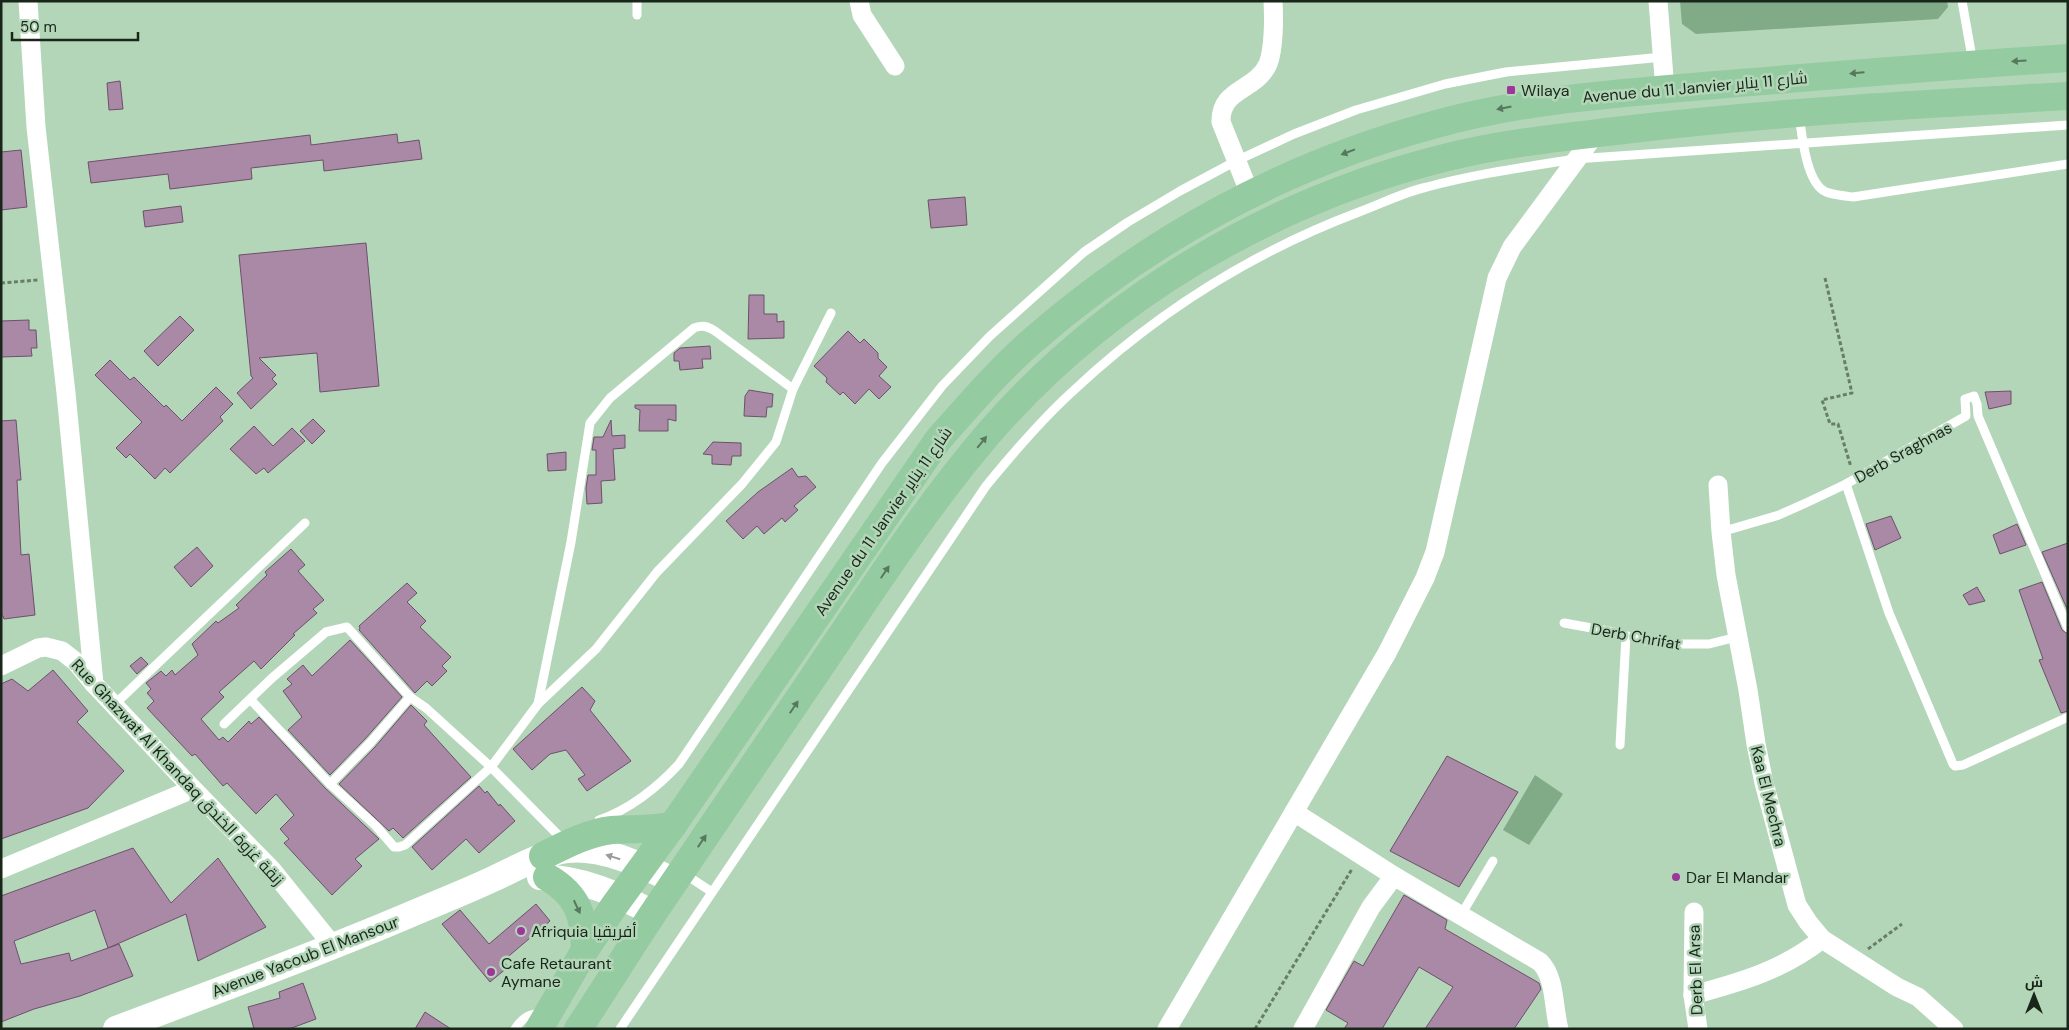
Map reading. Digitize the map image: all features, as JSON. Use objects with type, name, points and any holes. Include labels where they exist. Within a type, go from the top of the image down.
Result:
[{"type":"main road","name":"Avenue du 11 Janvier شارع 11 يناير","points":[[543,1021],[585,950],[621,896],[673,825],[910,478],[938,440],[985,387],[1034,339],[1104,284],[1161,245],[1250,194],[1358,148],[1434,124],[1529,104],[1575,97],[2068,58]]},
{"type":"main road","name":"Avenue du 11 Janvier شارع 11 يناير","points":[[578,1029],[653,913],[943,489],[1010,410],[1056,365],[1101,326],[1167,279],[1229,242],[1286,213],[1343,190],[1406,168],[1471,152],[1543,139],[1799,112],[2068,96]]},
{"type":"main road","points":[[585,950],[582,922],[576,903],[563,887],[556,848],[610,830],[656,829],[673,825]]},
{"type":"main road","name":"Avenue Yacoub El Mansour","points":[[116,1029],[157,1020],[492,880],[556,848],[608,855],[678,877]]},
{"type":"main road","name":"Avenue Yacoub El Mansour","points":[[556,848],[577,881],[621,896],[653,913]]},
{"type":"street","points":[[28,1],[36,126],[94,684]]},
{"type":"street","points":[[859,1],[862,15],[895,66]]},
{"type":"street","points":[[1250,194],[1221,122],[1222,110],[1226,101],[1256,79],[1268,64],[1272,41],[1273,1]]},
{"type":"street","points":[[1658,1],[1665,90]]},
{"type":"street","points":[[1167,1029],[1387,653],[1425,578],[1437,544],[1497,278],[1512,247],[1596,133]]},
{"type":"street","name":"Kaa El Mechra","points":[[1718,485],[1721,532],[1756,744],[1787,872],[1800,909],[1822,939],[1897,987],[1918,997],[1954,1029]]},
{"type":"street","name":"Rue Ghazwat Al Khandaq زنقة غزوة الخندق","points":[[1,666],[38,648],[53,648],[62,651],[76,662],[94,684],[272,870],[334,947]]},
{"type":"street","points":[[1,869],[193,789]]},
{"type":"street","points":[[1294,812],[1394,876],[1540,962],[1545,967],[1549,977],[1559,1029]]},
{"type":"street","points":[[1303,1029],[1371,907],[1394,876]]},
{"type":"street","name":"Derb El Arsa","points":[[1694,912],[1693,995],[1698,1029]]},
{"type":"street","points":[[1693,995],[1750,979],[1772,970],[1807,951],[1822,939]]},
{"type":"lane","points":[[637,1],[637,15]]},
{"type":"lane","points":[[1962,1],[1974,64]]},
{"type":"lane","points":[[592,822],[609,817],[652,790],[684,758],[882,463],[942,386],[990,336],[1084,252],[1128,222],[1236,160],[1294,134],[1356,110],[1445,84],[1506,72],[1663,57]]},
{"type":"lane","points":[[1799,112],[1803,144],[1814,181],[1824,191],[1853,197],[2068,164]]},
{"type":"lane","points":[[620,1029],[986,486],[1025,440],[1072,391],[1124,346],[1223,276],[1321,226],[1425,187],[1576,159],[2068,125]]},
{"type":"lane","points":[[251,700],[330,784],[376,826],[394,847],[405,845],[491,767],[538,704],[596,650],[657,572],[742,484],[776,442],[793,389],[831,313]]},
{"type":"lane","points":[[538,704],[579,500],[587,435],[594,416],[610,398],[694,328],[702,326],[707,326],[715,331],[793,389]]},
{"type":"lane","name":"Derb Sraghnas","points":[[1721,532],[1779,515],[1846,484],[1966,416],[1965,399],[1974,396],[1978,416],[2064,605],[2068,628]]},
{"type":"lane","points":[[1846,484],[1889,614],[1953,764],[1962,765],[2068,717]]},
{"type":"lane","points":[[114,705],[305,523]]},
{"type":"lane","name":"Derb Chrifat","points":[[1564,623],[1602,629],[1645,641],[1696,645],[1737,637]]},
{"type":"lane","points":[[224,724],[272,678],[326,632],[347,627],[410,697],[426,708],[491,767],[556,848]]},
{"type":"lane","points":[[1620,744],[1626,636]]},
{"type":"lane","points":[[330,784],[370,743],[410,697]]},
{"type":"lane","points":[[1461,915],[1493,862]]},
{"type":"lane","points":[[678,877],[712,892]]},
{"type":"lane","points":[[515,1029],[523,1018],[528,1015],[543,1021]]},
{"type":"path","points":[[1,283],[53,278]]},
{"type":"path","points":[[1825,278],[1852,393],[1822,400],[1830,424],[1838,424],[1855,478]]},
{"type":"path","points":[[1255,1029],[1360,855]]},
{"type":"path","points":[[1854,959],[1902,924]]},
{"type":"green space","points":[[1680,1],[1947,1],[1948,7],[1938,19],[1696,34],[1682,24]]},
{"type":"green space","points":[[1535,775],[1563,794],[1529,845],[1503,830]]},
{"type":"building","points":[[120,81],[123,109],[109,110],[107,83]]},
{"type":"building","points":[[397,134],[398,143],[419,140],[422,159],[324,171],[323,160],[251,168],[252,179],[170,189],[168,174],[91,183],[88,162],[310,135],[311,145]]},
{"type":"building","points":[[21,150],[27,207],[1,210],[1,152]]},
{"type":"building","points":[[965,197],[967,225],[931,228],[928,200]]},
{"type":"building","points":[[181,206],[183,222],[145,227],[143,211]]},
{"type":"building","points":[[366,243],[379,386],[320,392],[317,353],[259,358],[276,375],[272,379],[277,384],[251,409],[237,393],[253,378],[251,376],[239,255]]},
{"type":"building","points":[[749,295],[764,295],[764,314],[777,314],[777,322],[784,321],[784,338],[748,339]]},
{"type":"building","points":[[180,316],[194,330],[158,366],[144,351]]},
{"type":"building","points":[[29,320],[29,330],[36,330],[37,348],[31,348],[32,356],[1,357],[1,321]]},
{"type":"building","points":[[848,331],[860,343],[864,339],[878,353],[878,358],[887,367],[879,376],[891,387],[879,399],[869,389],[855,404],[843,392],[840,395],[826,382],[827,378],[814,366]]},
{"type":"building","points":[[710,346],[711,359],[702,359],[703,368],[680,370],[679,361],[674,361],[674,353],[680,348]]},
{"type":"building","points":[[110,360],[130,380],[134,377],[164,407],[166,405],[182,421],[216,387],[233,404],[220,417],[223,421],[170,473],[165,468],[155,479],[130,454],[126,458],[116,448],[142,422],[95,375]]},
{"type":"building","points":[[749,390],[773,394],[772,407],[767,407],[766,417],[744,416],[745,396]]},
{"type":"building","points":[[2011,391],[2011,404],[1989,409],[1985,392]]},
{"type":"building","points":[[635,405],[676,405],[676,421],[668,419],[668,431],[639,431],[640,410],[635,408]]},
{"type":"building","points":[[313,419],[325,431],[312,444],[300,431]]},
{"type":"building","points":[[16,420],[21,480],[17,480],[21,555],[29,554],[35,615],[4,619],[1,616],[1,421]]},
{"type":"building","points":[[611,420],[612,436],[625,435],[625,448],[613,449],[615,480],[601,481],[602,503],[587,504],[586,488],[588,475],[596,475],[596,450],[592,450],[594,437],[603,437]]},
{"type":"building","points":[[254,426],[273,446],[292,428],[305,441],[268,473],[264,468],[256,474],[230,449]]},
{"type":"building","points":[[713,442],[741,443],[741,456],[732,456],[731,465],[712,464],[712,455],[703,454]]},
{"type":"building","points":[[566,452],[566,470],[548,471],[547,454]]},
{"type":"building","points":[[792,468],[798,477],[806,476],[816,487],[794,506],[798,510],[785,522],[782,518],[764,534],[757,526],[743,539],[726,521],[758,492]]},
{"type":"building","points":[[1891,516],[1901,538],[1875,550],[1866,524]]},
{"type":"building","points":[[2017,524],[2026,545],[2000,554],[1993,535]]},
{"type":"building","points":[[2068,543],[2068,611],[2042,552]]},
{"type":"building","points":[[197,547],[213,566],[191,587],[174,567]]},
{"type":"building","points":[[291,549],[305,565],[298,571],[324,600],[313,609],[317,613],[293,634],[295,635],[261,669],[254,661],[219,692],[224,697],[201,719],[219,740],[223,737],[228,742],[249,721],[251,724],[259,717],[325,788],[379,839],[355,859],[362,866],[332,895],[284,843],[289,839],[280,829],[294,815],[276,794],[256,814],[227,783],[223,786],[195,754],[192,756],[147,708],[154,701],[147,693],[151,689],[146,683],[161,671],[166,676],[172,670],[175,675],[198,655],[192,644],[216,621],[218,623],[239,608],[236,605],[267,575],[265,572]]},
{"type":"building","points":[[2042,582],[2062,630],[2068,634],[2068,711],[2061,713],[2039,660],[2043,659],[2019,590]]},
{"type":"building","points":[[407,583],[417,593],[407,602],[426,621],[420,627],[451,657],[442,666],[447,671],[432,686],[427,681],[415,693],[359,630],[359,626]]},
{"type":"building","points":[[1977,587],[1985,601],[1969,605],[1963,595]]},
{"type":"building","points":[[350,640],[402,697],[330,775],[288,730],[302,717],[283,691],[292,684],[287,679],[303,665],[312,676]]},
{"type":"building","points":[[141,657],[148,664],[137,674],[130,666]]},
{"type":"building","points":[[53,670],[88,711],[77,722],[124,771],[88,808],[1,839],[1,684],[12,679],[28,691]]},
{"type":"building","points":[[582,687],[595,701],[590,710],[631,761],[587,791],[578,779],[585,775],[566,750],[550,754],[532,770],[513,749]]},
{"type":"building","points":[[411,705],[427,721],[424,725],[471,777],[403,838],[393,828],[389,831],[339,784],[375,747]]},
{"type":"building","points":[[1447,756],[1518,792],[1459,887],[1390,851]]},
{"type":"building","points":[[479,786],[485,793],[487,791],[515,821],[479,853],[466,839],[432,870],[412,847]]},
{"type":"building","points":[[133,848],[171,903],[218,858],[266,927],[198,961],[186,914],[108,948],[119,944],[133,976],[1,1022],[1,896]],"holes":[[[95,910],[108,948],[71,961],[69,953],[21,964],[14,941]]]},
{"type":"building","points":[[1404,895],[1447,920],[1445,929],[1539,983],[1541,989],[1514,1029],[1425,1029],[1453,987],[1419,967],[1382,1029],[1344,1029],[1348,1023],[1326,1010],[1354,961],[1363,966]]},
{"type":"building","points":[[536,904],[550,921],[503,961],[508,967],[490,982],[442,924],[460,910],[489,944]]},
{"type":"building","points":[[303,983],[316,1019],[289,1029],[254,1029],[248,1007],[280,998],[279,992]]},
{"type":"building","points":[[425,1012],[451,1029],[415,1029]]},
{"type":"place","name":"Wilaya","points":[[1511,90]]},
{"type":"place","name":"Dar El Mandar","points":[[1676,877]]},
{"type":"place","name":"Afriquia أفريقيا","points":[[521,931]]},
{"type":"place","name":"Cafe Retaurant Aymane","points":[[491,972]]}]
